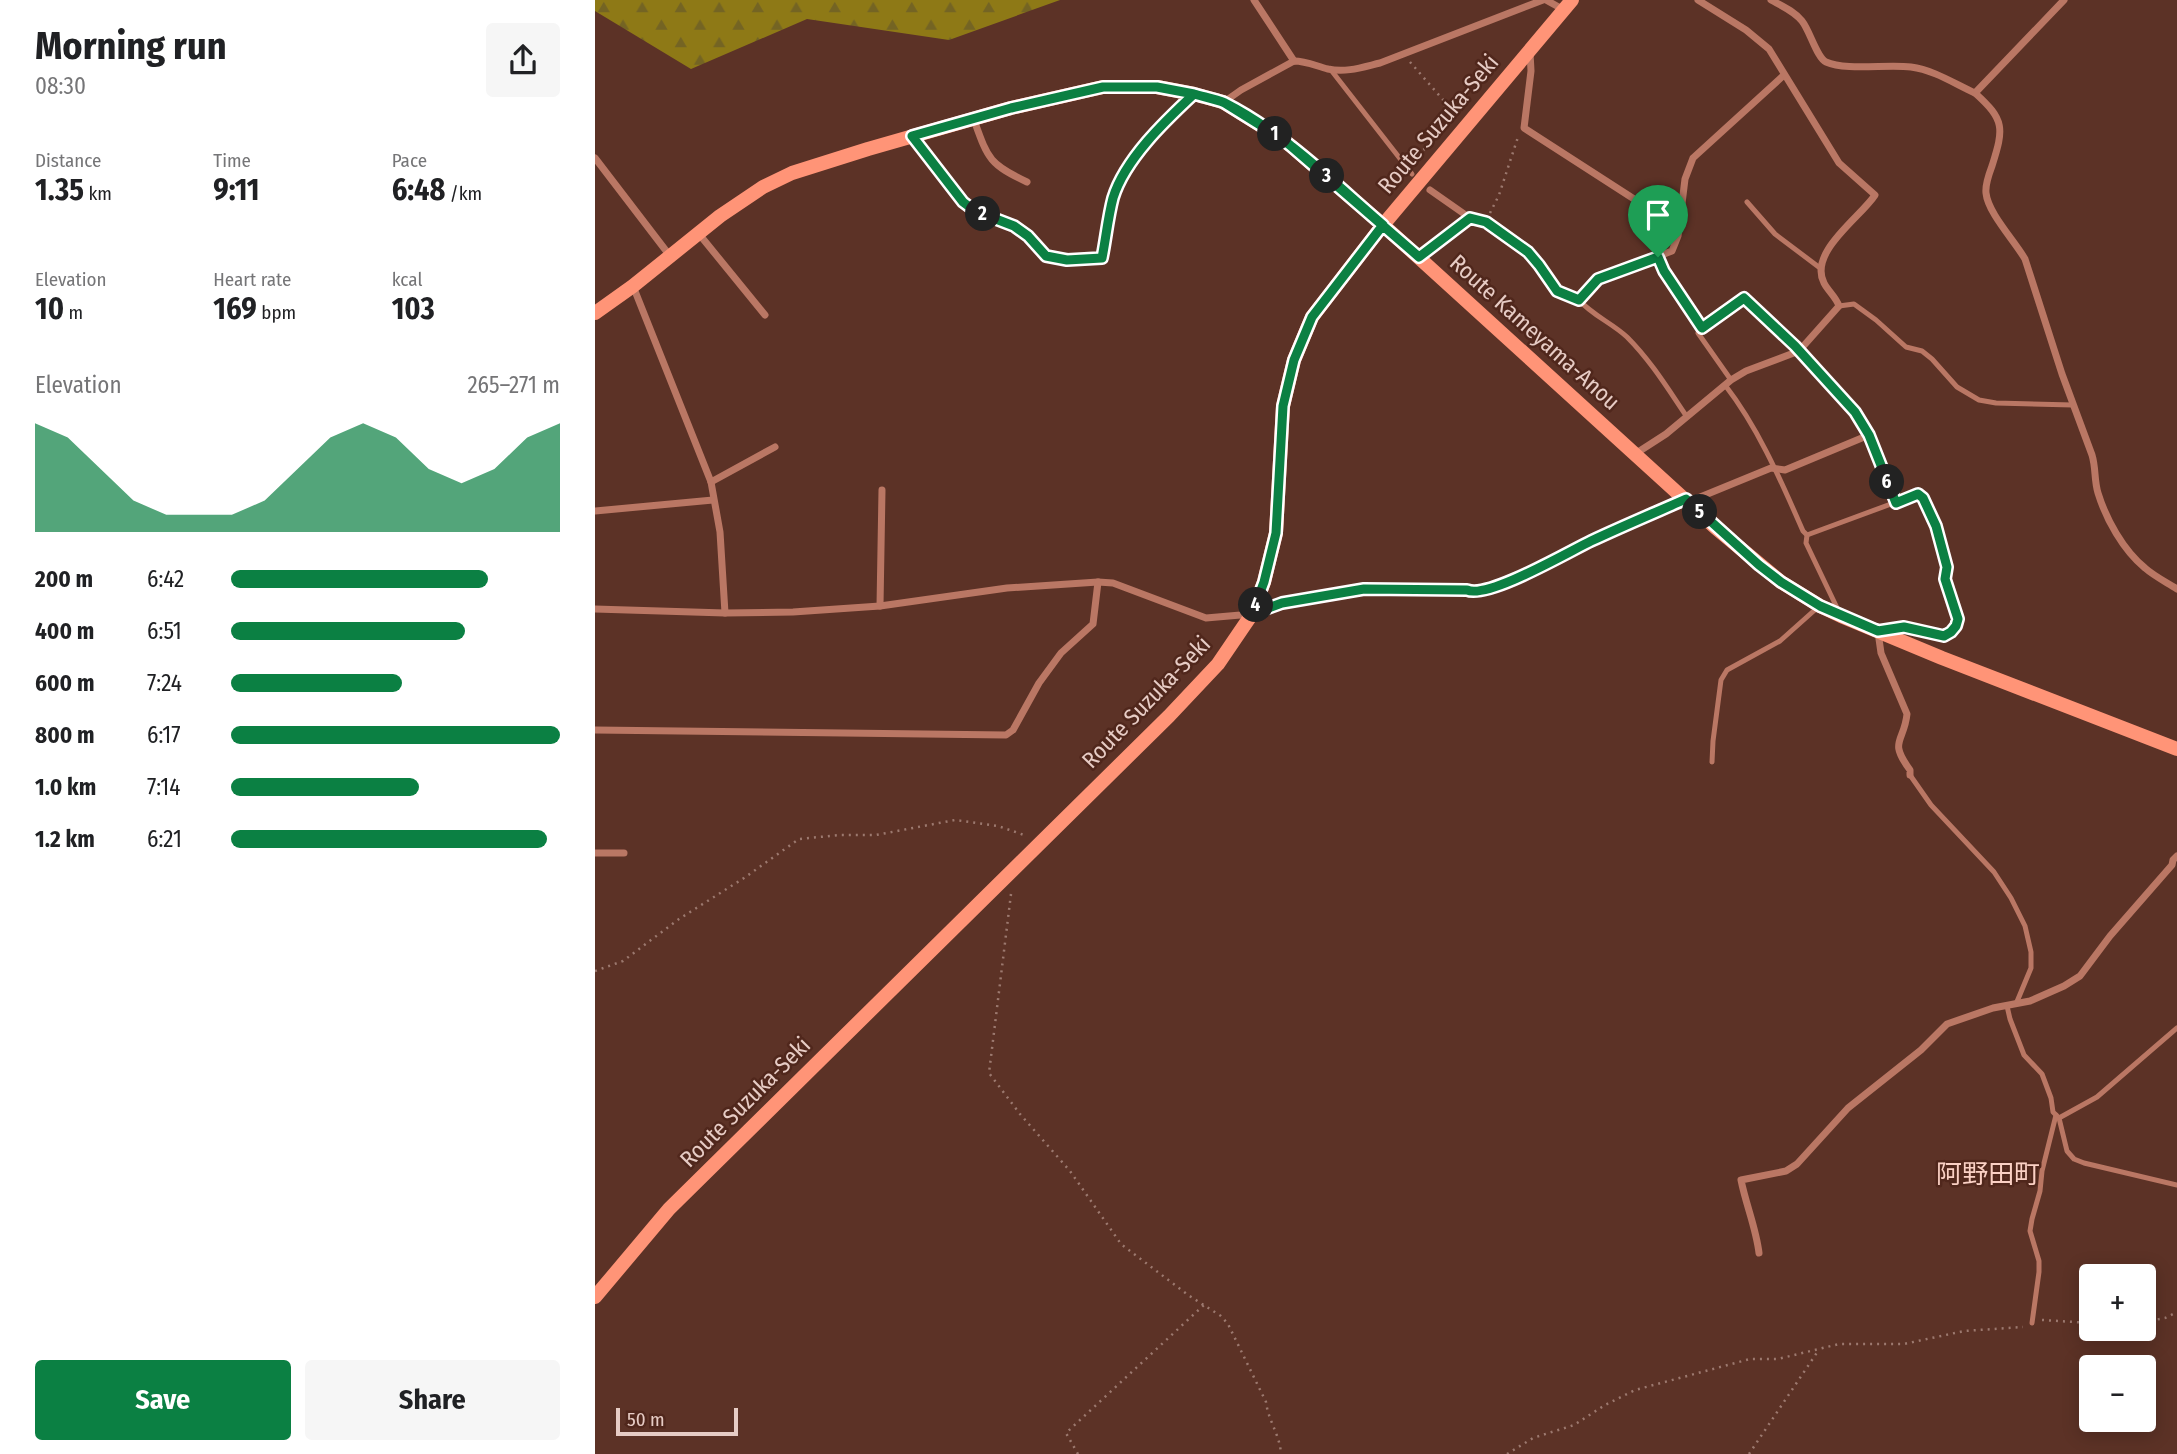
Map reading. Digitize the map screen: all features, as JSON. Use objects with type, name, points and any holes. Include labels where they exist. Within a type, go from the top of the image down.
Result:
[{"type":"main road","name":"Route Suzuka-Seki","points":[[595,1297],[669,1209],[1219,664],[1252,614],[1264,582],[1276,533],[1283,406],[1294,360],[1312,317],[1383,225],[1568,5]]},
{"type":"main road","name":"Route Kameyama-Anou","points":[[595,313],[744,199],[792,173],[1011,108],[1103,87],[1157,87],[1194,94],[1223,102],[1284,140],[1419,257],[1635,454],[1781,582],[1841,616],[2177,749]]},
{"type":"street","points":[[1254,0],[1294,61]]},
{"type":"street","points":[[1223,102],[1294,61],[1331,69],[1353,70],[1380,63],[1544,0],[1568,5]]},
{"type":"street","points":[[1635,454],[1666,434],[1728,382],[1746,371],[1799,351],[1822,328],[1839,306],[1824,282],[1820,268],[1832,243],[1868,206],[1875,195],[1839,163],[1769,49],[1747,30],[1698,0]]},
{"type":"street","points":[[1771,0],[1793,12],[1801,20],[1813,38],[1818,54],[1826,62],[1843,66],[1914,67],[1975,93],[1995,112],[2000,126],[1986,195],[1995,215],[2025,259],[2095,465],[2096,484],[2106,513],[2130,554],[2145,569],[2177,589]]},
{"type":"street","points":[[1975,93],[2064,0]]},
{"type":"street","points":[[1530,50],[1531,71],[1524,128],[1679,228]]},
{"type":"street","points":[[1430,190],[1470,218],[1486,222],[1528,252],[1557,291],[1579,300],[1598,279],[1672,251],[1679,228],[1685,179],[1693,158],[1784,75]]},
{"type":"street","points":[[912,136],[963,202],[975,211],[1014,226],[1028,236],[1046,256],[1067,260],[1102,258],[1113,198],[1121,179],[1159,128],[1194,94]]},
{"type":"street","points":[[974,120],[987,156],[1005,172],[1027,182]]},
{"type":"street","points":[[595,158],[670,256]]},
{"type":"street","points":[[1419,257],[1470,218]]},
{"type":"street","points":[[698,233],[765,315]]},
{"type":"street","points":[[1658,257],[1664,271],[1702,328]]},
{"type":"street","points":[[633,286],[711,482],[720,532],[725,613]]},
{"type":"street","points":[[595,609],[793,612],[880,606],[1007,588],[1098,582],[1113,583],[1206,618],[1252,614],[1282,603],[1364,589],[1472,592],[1493,587],[1537,569],[1588,542],[1687,500],[1771,468],[1785,470],[1869,435]]},
{"type":"street","points":[[711,482],[775,447]]},
{"type":"street","points":[[880,606],[882,490]]},
{"type":"street","points":[[595,511],[713,500]]},
{"type":"street","points":[[595,730],[1006,735],[1013,730],[1039,684],[1061,653],[1093,624],[1098,582]]},
{"type":"street","points":[[1878,631],[1881,653],[1907,714],[1898,743],[1900,755],[1910,770],[1910,775]]},
{"type":"street","points":[[595,853],[624,853]]},
{"type":"street","points":[[1759,1253],[1741,1181],[1786,1171],[1797,1164],[1848,1108],[1921,1050],[1947,1024],[1981,1012],[2030,1001],[2080,976],[2177,856]]},
{"type":"lane","points":[[1331,69],[1412,174]]},
{"type":"lane","points":[[1747,202],[1775,234],[1820,268]]},
{"type":"lane","points":[[1841,616],[1806,543],[1807,536],[1775,468],[1698,333],[1702,328],[1744,298],[1799,351],[1855,412],[1869,435],[1896,503]]},
{"type":"lane","points":[[1579,300],[1584,307],[1625,335],[1649,361],[1687,417]]},
{"type":"lane","points":[[1839,306],[1854,304],[1906,347],[1922,351],[1957,387],[1979,400],[2009,404],[2073,405]]},
{"type":"lane","points":[[1807,536],[1918,494],[1923,498],[1936,526],[1947,567],[1945,579],[1958,619],[1956,626],[1944,636],[1904,627],[1878,631]]},
{"type":"lane","points":[[1713,762],[1721,680],[1727,670],[1780,641],[1820,606]]},
{"type":"lane","points":[[1910,775],[1931,805],[1994,872],[2025,926],[2031,952],[2031,968],[2015,1004]]},
{"type":"lane","points":[[2007,1006],[2024,1055],[2042,1074],[2067,1151],[2074,1159],[2177,1185]]},
{"type":"lane","points":[[2032,1323],[2039,1261],[2030,1231],[2057,1116],[2097,1097],[2177,1027]]},
{"type":"path","points":[[1404,54],[1445,102],[1439,136]]},
{"type":"path","points":[[1486,222],[1524,128]]},
{"type":"path","points":[[1404,164],[1433,144]]},
{"type":"path","points":[[595,971],[623,961],[679,919],[799,839],[876,835],[955,820],[998,826],[1021,833],[1040,843]]},
{"type":"path","points":[[1006,877],[1012,905],[989,1073],[1020,1114],[1070,1171],[1121,1244],[1188,1295],[1205,1304],[1228,1324],[1266,1402],[1279,1437],[1282,1454]]},
{"type":"path","points":[[1078,1454],[1066,1433],[1205,1304]]},
{"type":"path","points":[[2156,1320],[2177,1312]]},
{"type":"path","points":[[1507,1454],[1533,1438],[1574,1425],[1605,1405],[1648,1385],[1750,1359],[1778,1359],[1839,1344],[1904,1345],[1964,1331],[2025,1327],[2051,1320],[2079,1322]]},
{"type":"path","points":[[1749,1454],[1818,1351]]},
{"type":"green space","points":[[595,0],[1060,0],[949,40],[807,19],[691,69],[595,11]]},
{"type":"district","name":"阿野田町","points":[[1988,1174]]},
{"type":"route","points":[[1658,257],[1598,279],[1579,300],[1557,291],[1528,252],[1486,222],[1470,218],[1419,257],[1383,225],[1284,140],[1223,102],[1194,94],[1157,87],[1103,87],[1011,108],[912,136],[963,202],[975,211],[1014,226],[1028,236],[1046,256],[1067,260],[1102,258],[1113,198],[1121,179],[1159,128],[1194,94],[1223,102],[1284,140],[1333,182],[1383,225],[1312,317],[1294,360],[1283,406],[1276,533],[1264,582],[1252,614],[1307,597],[1364,589],[1472,592],[1493,587],[1686,499],[1759,565],[1820,606],[1878,631],[1904,627],[1944,636],[1951,632],[1958,619],[1945,579],[1947,567],[1936,526],[1923,498],[1918,494],[1896,503],[1869,435],[1855,412],[1795,346],[1744,298],[1702,328],[1664,271],[1658,257]]}]
